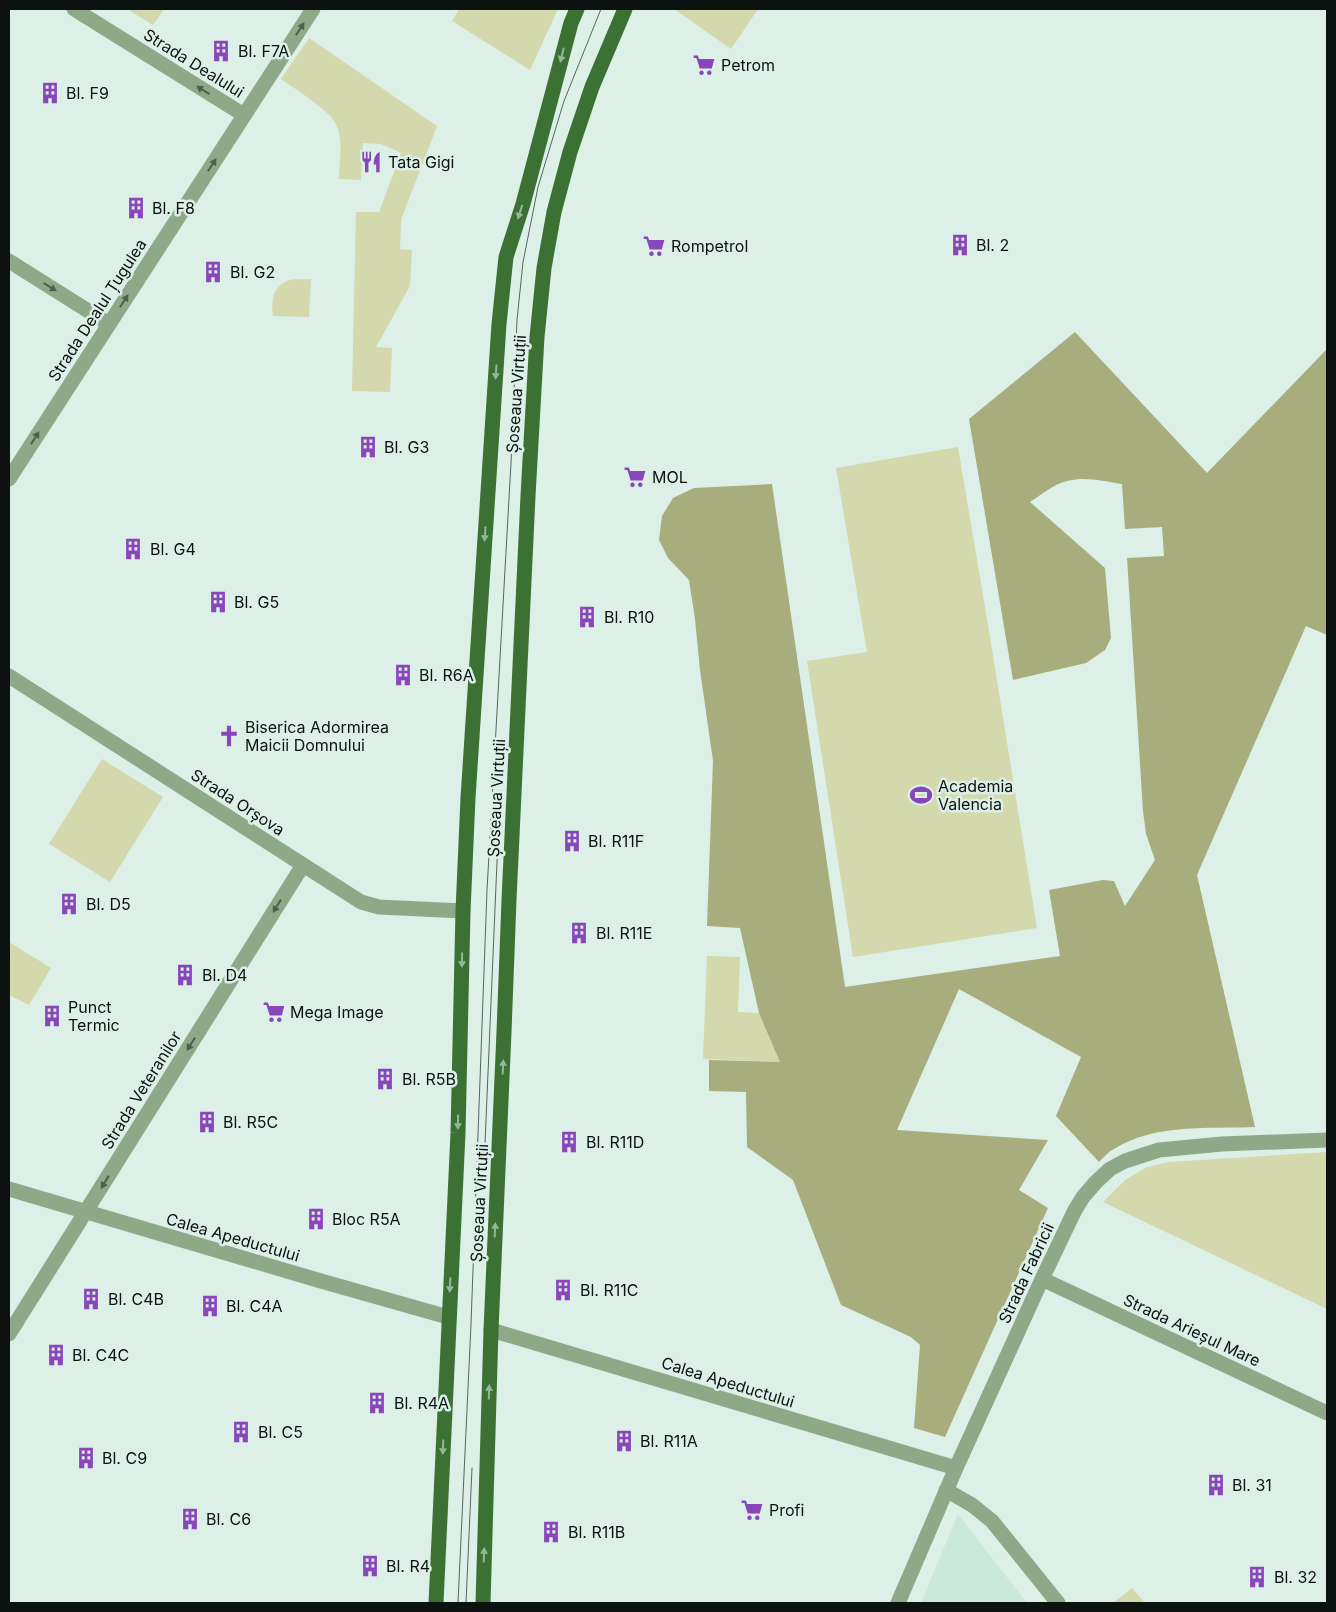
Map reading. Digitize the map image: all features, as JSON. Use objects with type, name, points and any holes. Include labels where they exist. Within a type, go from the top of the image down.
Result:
[{"type":"main road","name":"Șoseaua Virtuții","points":[[436,1603],[458,1133],[463,911],[468,798],[499,324],[506,256],[523,204],[570,23],[577,9]]},
{"type":"main road","name":"Șoseaua Virtuții","points":[[482,1603],[491,1330],[528,496],[537,337],[542,288],[554,212],[570,152],[592,87],[625,9]]},
{"type":"street","name":"Strada Dealului","points":[[74,9],[244,115]]},
{"type":"street","name":"Strada Dealul Țugulea","points":[[9,479],[313,9]]},
{"type":"street","points":[[9,261],[109,324]]},
{"type":"street","name":"Strada Orșova","points":[[9,676],[361,902],[369,906],[463,911]]},
{"type":"street","name":"Strada Veteranilor","points":[[9,1334],[303,865]]},
{"type":"street","name":"Strada Fabricii","points":[[898,1603],[946,1490],[1042,1279],[1083,1197],[1096,1182],[1110,1169],[1125,1161],[1159,1150],[1327,1140]]},
{"type":"street","name":"Calea Apeductului","points":[[9,1189],[448,1317]]},
{"type":"street","name":"Strada Arieșul Mare","points":[[1042,1279],[1327,1413]]},
{"type":"street","name":"Calea Apeductului","points":[[491,1330],[956,1468]]},
{"type":"street","points":[[946,1490],[972,1505],[996,1525],[1058,1603]]},
{"type":"shaded area","points":[[958,1514],[1027,1603],[921,1603]]},
{"type":"green space","points":[[127,9],[164,9],[153,25]]},
{"type":"green space","points":[[459,9],[558,9],[530,70],[452,21]]},
{"type":"green space","points":[[674,9],[758,9],[731,49]]},
{"type":"green space","points":[[309,38],[437,126],[401,220],[400,249],[412,250],[410,286],[376,347],[392,348],[390,392],[352,391],[356,212],[379,212],[401,153],[381,144],[363,143],[361,180],[339,179],[340,137],[336,124],[319,106],[281,79]]},
{"type":"green space","points":[[311,279],[309,317],[273,316],[272,306],[275,291],[278,287],[289,280]]},
{"type":"green space","points":[[1075,332],[1207,473],[1327,349],[1327,635],[1306,626],[1197,875],[1255,1127],[1183,1129],[1147,1135],[1112,1150],[1099,1162],[1056,1116],[1081,1057],[959,989],[897,1130],[1048,1140],[1019,1190],[1048,1208],[945,1437],[914,1428],[920,1345],[911,1337],[841,1305],[793,1180],[747,1147],[746,1092],[709,1091],[709,1060],[780,1062],[759,1013],[740,928],[707,926],[713,761],[689,580],[668,558],[659,540],[662,516],[673,498],[694,488],[772,484],[845,987],[1060,956],[1049,890],[1103,880],[1114,881],[1125,906],[1155,860],[1146,834],[1143,811],[1127,558],[1164,556],[1162,527],[1125,529],[1122,484],[1081,479],[1067,481],[1048,490],[1030,502],[1105,568],[1111,638],[1105,650],[1086,663],[1013,680],[969,419]]},
{"type":"green space","name":"Academia Valencia","points":[[958,447],[1037,928],[853,957],[807,661],[867,652],[836,468]]},
{"type":"green space","points":[[102,759],[163,797],[110,882],[49,844]]},
{"type":"green space","points":[[9,942],[51,968],[29,1005],[9,995]]},
{"type":"green space","points":[[707,956],[740,957],[738,1012],[759,1013],[781,1062],[703,1059]]},
{"type":"green space","points":[[1327,1152],[1327,1309],[1103,1202],[1125,1180],[1147,1167],[1168,1162]]},
{"type":"green space","points":[[1132,1588],[1145,1603],[1113,1603]]},
{"type":"tram line","points":[[458,1603],[471,1324],[487,890],[511,463],[517,320],[523,262],[538,187],[564,101],[601,9]]},
{"type":"tram line","points":[[485,1144],[500,791]]},
{"type":"tram line","points":[[466,1603],[472,1468]]},
{"type":"place","name":"Bl. F7A","points":[[221,51]]},
{"type":"place","name":"Petrom","points":[[704,65]]},
{"type":"place","name":"Bl. F9","points":[[50,93]]},
{"type":"place","name":"Tata Gigi","points":[[371,162]]},
{"type":"place","name":"Bl. F8","points":[[136,208]]},
{"type":"place","name":"Bl. 2","points":[[960,245]]},
{"type":"place","name":"Rompetrol","points":[[654,246]]},
{"type":"place","name":"Bl. G2","points":[[213,272]]},
{"type":"place","name":"Bl. G3","points":[[368,447]]},
{"type":"place","name":"MOL","points":[[635,477]]},
{"type":"place","name":"Bl. G4","points":[[133,549]]},
{"type":"place","name":"Bl. G5","points":[[218,602]]},
{"type":"place","name":"Bl. R10","points":[[587,617]]},
{"type":"place","name":"Bl. R6A","points":[[403,675]]},
{"type":"place","name":"Biserica Adormirea Maicii Domnului","points":[[229,736]]},
{"type":"place","name":"Academia Valencia","points":[[921,795]]},
{"type":"place","name":"Bl. R11F","points":[[572,841]]},
{"type":"place","name":"Bl. D5","points":[[69,904]]},
{"type":"place","name":"Bl. R11E","points":[[579,933]]},
{"type":"place","name":"Bl. D4","points":[[185,975]]},
{"type":"place","name":"Mega Image","points":[[274,1012]]},
{"type":"place","name":"Punct Termic","points":[[52,1016]]},
{"type":"place","name":"Bl. R5B","points":[[385,1079]]},
{"type":"place","name":"Bl. R5C","points":[[207,1122]]},
{"type":"place","name":"Bl. R11D","points":[[569,1142]]},
{"type":"place","name":"Bloc R5A","points":[[316,1219]]},
{"type":"place","name":"Bl. R11C","points":[[563,1290]]},
{"type":"place","name":"Bl. C4B","points":[[91,1299]]},
{"type":"place","name":"Bl. C4A","points":[[210,1306]]},
{"type":"place","name":"Bl. C4C","points":[[56,1355]]},
{"type":"place","name":"Bl. R4A","points":[[377,1403]]},
{"type":"place","name":"Bl. C5","points":[[241,1432]]},
{"type":"place","name":"Bl. R11A","points":[[624,1441]]},
{"type":"place","name":"Bl. C9","points":[[86,1458]]},
{"type":"place","name":"Bl. 31","points":[[1216,1485]]},
{"type":"place","name":"Profi","points":[[752,1510]]},
{"type":"place","name":"Bl. C6","points":[[190,1519]]},
{"type":"place","name":"Bl. R11B","points":[[551,1532]]},
{"type":"place","name":"Bl. R4","points":[[370,1566]]},
{"type":"place","name":"Bl. 32","points":[[1257,1577]]}]
